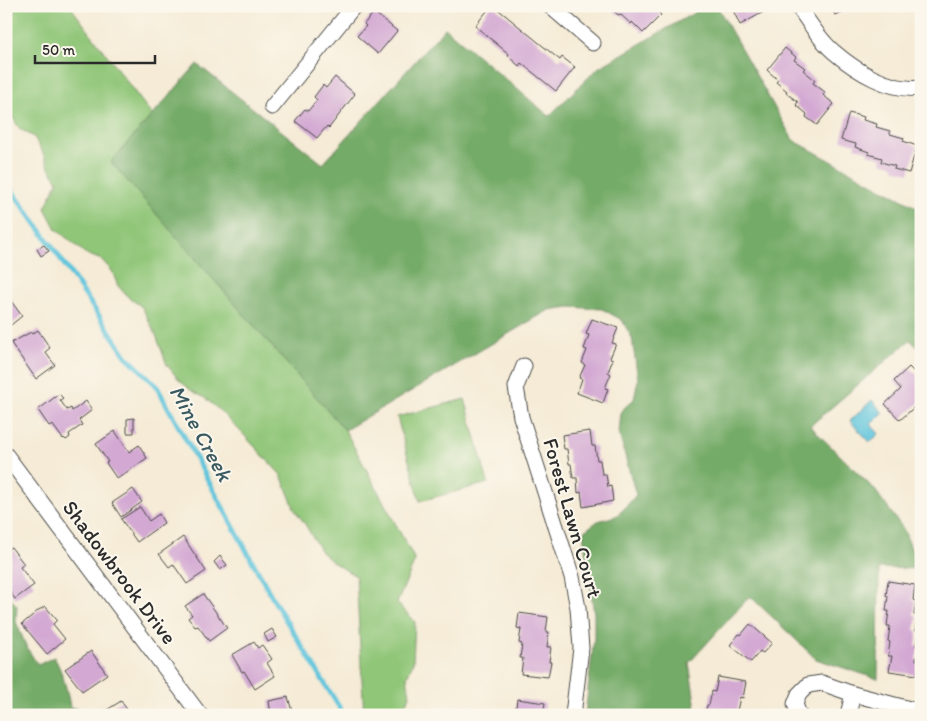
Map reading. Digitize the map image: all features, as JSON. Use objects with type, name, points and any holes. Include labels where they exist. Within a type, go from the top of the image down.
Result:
[{"type":"street","points":[[272,107],[354,6]]},
{"type":"street","points":[[550,6],[594,43]]},
{"type":"street","points":[[798,6],[833,51],[855,67],[874,79],[895,87],[921,88]]},
{"type":"street","name":"Forest Lawn Court","points":[[524,366],[516,387],[521,416],[572,577],[578,608],[581,648],[573,715]]},
{"type":"street","name":"Shadowbrook Drive","points":[[6,455],[200,715]]},
{"type":"street","points":[[799,715],[795,704],[799,694],[808,685],[822,683],[852,694],[921,712]]},
{"type":"street","points":[[848,715],[852,694]]},
{"type":"green space","points":[[6,6],[70,6],[152,115],[111,162],[345,430],[415,560],[397,603],[415,622],[413,662],[407,677],[410,696],[398,715],[364,715],[356,576],[334,563],[321,552],[295,510],[281,475],[219,410],[180,381],[167,365],[156,335],[142,307],[128,297],[118,286],[112,271],[102,260],[86,254],[56,229],[45,208],[58,181],[49,168],[34,137],[20,129],[10,114],[6,113]]},
{"type":"green space","points":[[706,6],[717,6],[793,140],[921,210],[921,350],[910,340],[810,426],[875,490],[904,530],[919,569],[879,568],[878,679],[816,659],[750,596],[689,663],[697,715],[585,715],[594,638],[594,614],[583,532],[598,521],[616,516],[636,495],[619,434],[621,411],[634,399],[638,380],[632,338],[622,320],[602,309],[570,307],[549,310],[345,430],[111,162],[197,64],[323,164],[445,28],[549,116],[598,68]]},
{"type":"green space","points":[[465,399],[488,483],[420,501],[397,417]]},
{"type":"green space","points":[[6,593],[17,606],[16,622],[27,648],[38,665],[54,657],[64,681],[70,707],[93,713],[91,715],[6,715]]},
{"type":"water","points":[[872,400],[883,413],[871,424],[879,434],[870,442],[850,421]]},
{"type":"building","points":[[491,6],[494,6],[560,60],[562,57],[575,67],[556,91],[521,63],[519,66],[508,56],[509,54],[475,26]]},
{"type":"building","points":[[609,6],[653,6],[661,15],[643,33],[632,22],[631,24],[620,14],[618,15]]},
{"type":"building","points":[[731,6],[768,6],[769,9],[740,25]]},
{"type":"building","points":[[831,6],[853,6],[835,15]]},
{"type":"building","points":[[374,12],[397,31],[378,54],[357,36],[366,26],[364,24]]},
{"type":"building","points":[[785,48],[796,57],[794,60],[805,68],[803,70],[815,80],[813,83],[825,92],[823,95],[834,104],[817,125],[806,117],[807,114],[796,105],[798,102],[786,93],[787,91],[776,82],[778,80],[767,70]]},
{"type":"building","points":[[335,77],[355,94],[329,128],[327,126],[317,138],[295,121],[305,109],[308,111],[317,100],[314,97],[323,85],[326,88]]},
{"type":"building","points":[[849,113],[864,117],[863,120],[877,124],[876,127],[890,131],[890,134],[904,138],[903,141],[917,146],[909,173],[894,169],[895,166],[881,162],[882,158],[868,154],[869,152],[855,147],[856,144],[841,140]]},
{"type":"building","points":[[44,245],[49,251],[41,256],[37,249]]},
{"type":"building","points":[[6,300],[8,303],[11,301],[22,316],[6,329]]},
{"type":"building","points":[[592,319],[618,328],[612,343],[616,344],[610,358],[613,359],[608,372],[611,374],[605,388],[608,389],[603,403],[577,393],[582,379],[579,378],[585,365],[582,363],[587,350],[584,349],[589,335],[586,334]]},
{"type":"building","points":[[38,330],[50,348],[45,352],[55,365],[36,379],[11,343]]},
{"type":"building","points":[[909,367],[921,379],[921,401],[900,420],[885,404],[901,389],[894,381]]},
{"type":"building","points":[[59,394],[63,398],[60,400],[67,410],[71,408],[72,411],[86,401],[92,410],[79,420],[82,425],[69,434],[70,437],[66,440],[63,439],[52,424],[49,426],[38,410]]},
{"type":"building","points":[[134,418],[134,433],[127,433],[127,419]]},
{"type":"building","points":[[115,431],[129,452],[139,445],[147,458],[117,479],[96,444]]},
{"type":"building","points":[[590,431],[592,446],[595,446],[597,460],[600,460],[602,474],[606,474],[608,487],[611,486],[613,501],[583,507],[581,492],[578,493],[577,478],[573,478],[567,449],[564,449],[562,435]]},
{"type":"building","points":[[133,489],[142,502],[121,517],[112,503]]},
{"type":"building","points":[[140,507],[149,521],[159,514],[164,523],[137,542],[121,519]]},
{"type":"building","points":[[183,537],[206,571],[187,584],[173,564],[169,567],[159,554]]},
{"type":"building","points":[[6,546],[8,549],[11,547],[24,564],[20,567],[34,585],[15,599],[6,587]]},
{"type":"building","points":[[220,556],[227,565],[220,570],[214,562]]},
{"type":"building","points":[[888,581],[915,585],[913,600],[916,601],[914,615],[917,616],[915,630],[918,631],[916,646],[919,646],[916,660],[919,661],[917,675],[889,671],[892,656],[888,656],[890,626],[887,626],[889,611],[886,611],[888,596],[886,596]]},
{"type":"building","points":[[203,594],[227,628],[209,641],[198,626],[195,627],[188,618],[192,615],[185,606]]},
{"type":"building","points":[[45,606],[57,620],[53,624],[65,639],[47,654],[22,624]]},
{"type":"building","points":[[519,613],[548,617],[547,647],[551,647],[549,662],[551,662],[548,677],[521,674],[523,658],[520,658],[522,644],[519,643],[521,629],[517,628]]},
{"type":"building","points":[[750,624],[772,643],[763,653],[760,651],[751,662],[730,645]]},
{"type":"building","points":[[272,629],[277,637],[268,642],[264,634]]},
{"type":"building","points":[[254,642],[258,648],[262,645],[272,659],[267,663],[275,676],[255,689],[232,655]]},
{"type":"building","points":[[91,651],[107,674],[82,691],[65,669]]},
{"type":"building","points":[[718,677],[746,682],[743,698],[740,697],[737,711],[734,710],[733,715],[705,715],[712,691],[715,692]]},
{"type":"building","points":[[288,697],[293,715],[271,715],[269,701]]},
{"type":"building","points":[[517,699],[545,703],[543,715],[515,715]]},
{"type":"building","points":[[121,701],[131,715],[99,715]]},
{"type":"waterway","name":"Mine Creek","points":[[6,182],[126,356],[156,385],[273,599],[344,715]]}]
